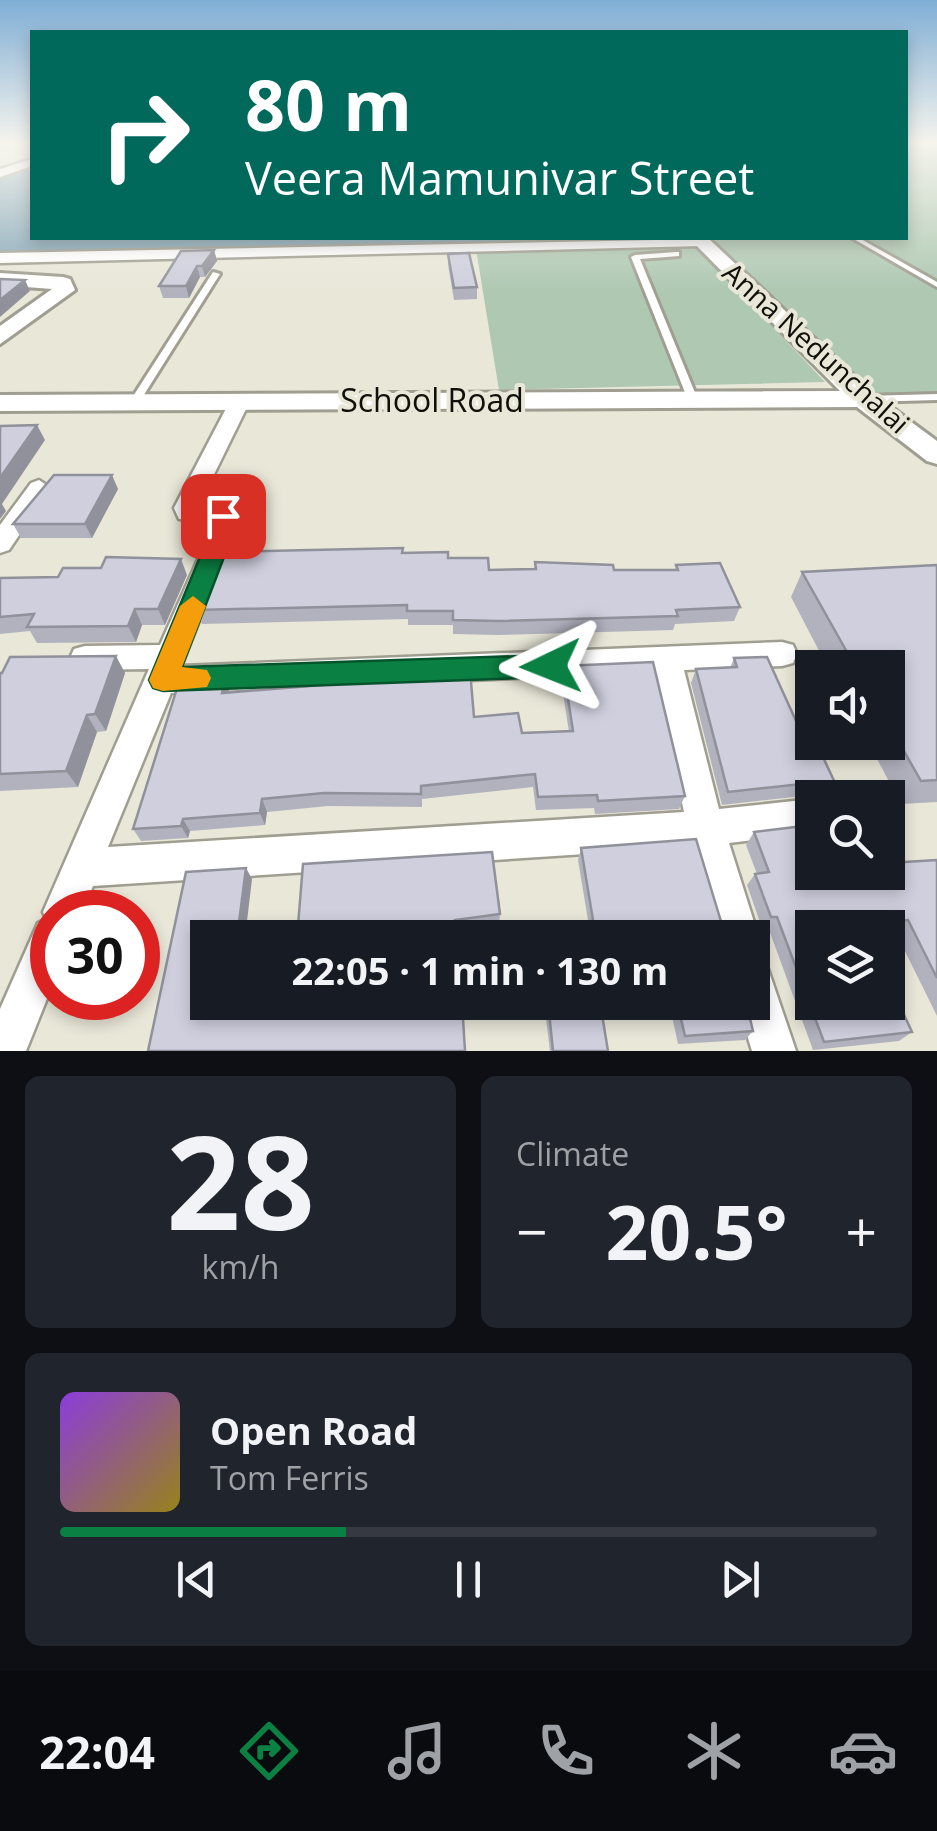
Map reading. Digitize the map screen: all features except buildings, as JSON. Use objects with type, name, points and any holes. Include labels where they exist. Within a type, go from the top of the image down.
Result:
[{"type":"street","points":[[0,258],[699,240]]},
{"type":"street","name":"Anna Nedunchalai","points":[[699,240],[863,399],[937,456]]},
{"type":"street","points":[[0,280],[48,279],[63,283],[64,290],[0,338]]},
{"type":"street","name":"School Road","points":[[0,402],[863,399]]},
{"type":"street","points":[[72,890],[227,520],[220,515],[188,513],[186,508],[240,402]]},
{"type":"street","points":[[0,544],[39,488]]},
{"type":"street","points":[[58,658],[168,668],[667,662],[782,654]]},
{"type":"street","points":[[667,662],[706,828],[734,920]]},
{"type":"street","points":[[82,868],[706,828],[795,818]]},
{"type":"street","points":[[4,1051],[30,989]]},
{"type":"street","points":[[764,1020],[774,1051]]},
{"type":"lane","points":[[858,240],[937,285]]},
{"type":"lane","points":[[676,254],[636,257],[693,400]]},
{"type":"lane","points":[[135,401],[216,274]]},
{"type":"lane","points":[[863,399],[937,396]]},
{"type":"green space","points":[[908,193],[937,193],[937,396],[864,397],[715,240],[908,240]]},
{"type":"green space","points":[[695,245],[825,382],[499,390],[476,249]]},
{"type":"water","points":[[0,193],[30,193],[30,240],[602,240],[0,257]]},
{"type":"slow traffic","points":[[193,606],[163,680],[197,678]]},
{"type":"route","points":[[223,516],[226,523],[163,680],[551,666]]}]
